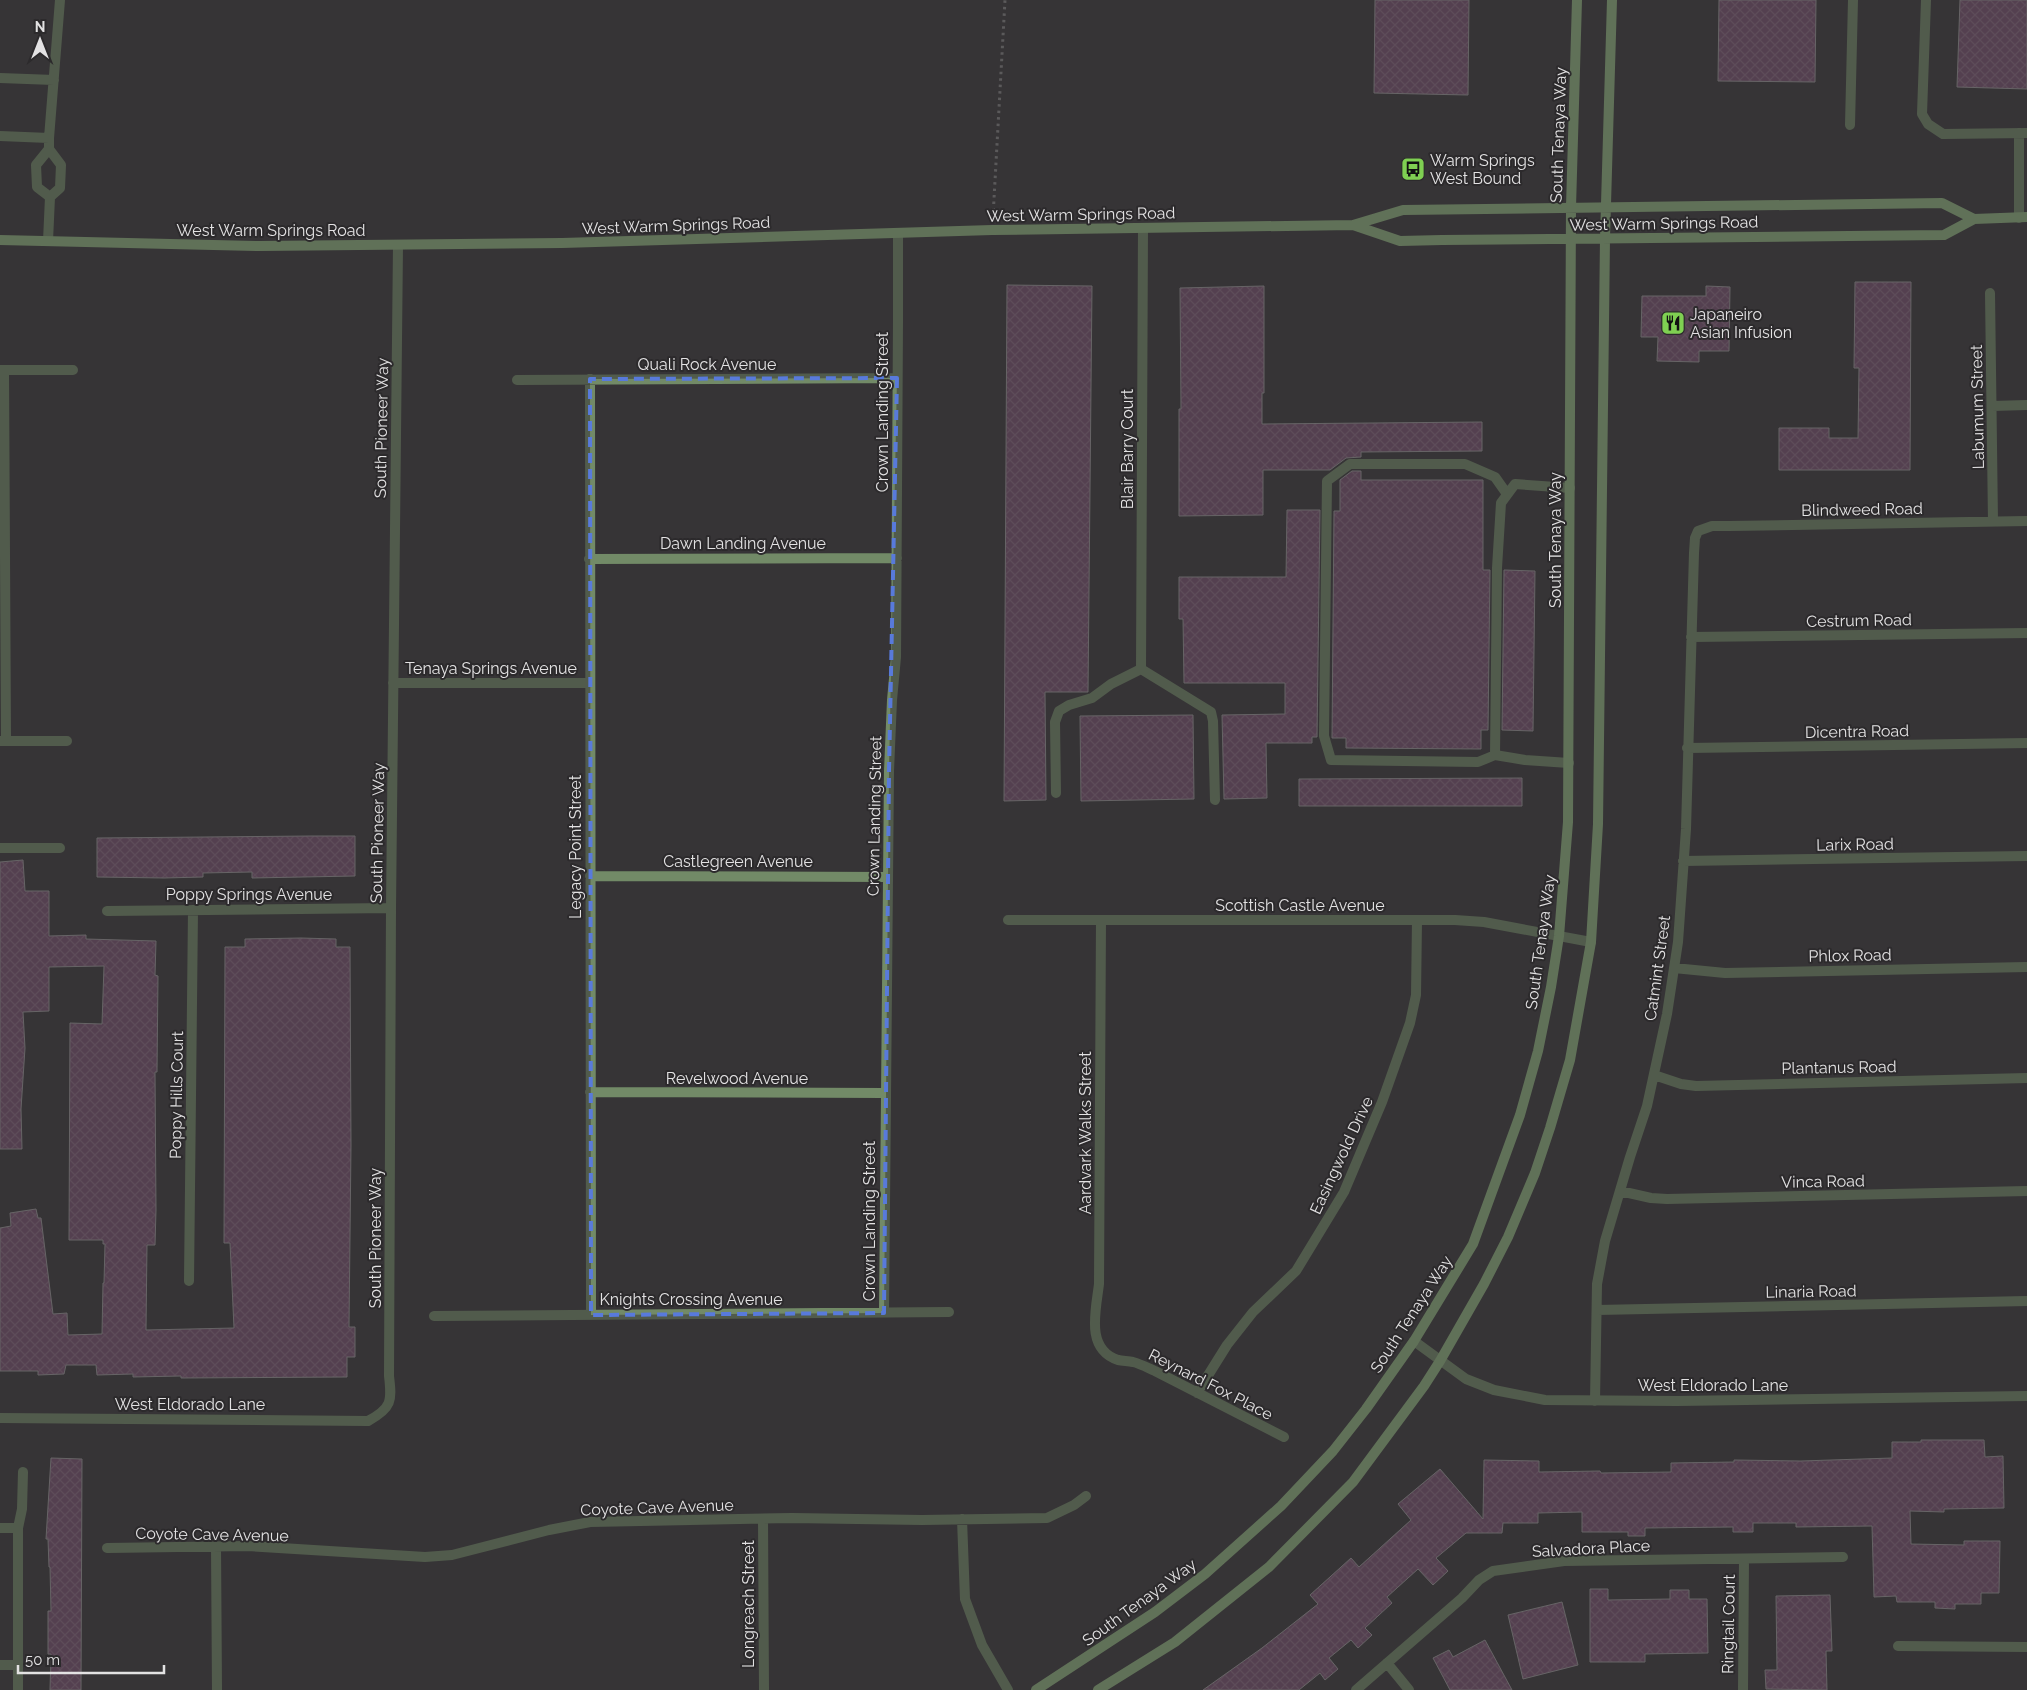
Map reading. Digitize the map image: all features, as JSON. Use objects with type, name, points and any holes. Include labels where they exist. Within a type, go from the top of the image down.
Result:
[{"type":"street","points":[[48,241],[50,197],[60,188],[61,165],[49,149],[49,138],[60,0]]},
{"type":"street","name":"South Tenaya Way","points":[[1036,1690],[1155,1612],[1205,1574],[1281,1506],[1333,1451],[1366,1409],[1414,1341],[1472,1244],[1520,1116],[1538,1051],[1559,936],[1568,822],[1571,207],[1577,0]]},
{"type":"street","points":[[1098,1690],[1175,1642],[1269,1567],[1353,1482],[1424,1386],[1440,1361],[1500,1253],[1535,1173],[1550,1128],[1570,1060],[1591,942],[1598,824],[1605,238],[1612,0]]},
{"type":"street","points":[[1850,125],[1853,0]]},
{"type":"street","points":[[1926,0],[1922,114],[1928,124],[1943,134],[2023,133],[2023,218]]},
{"type":"street","points":[[0,78],[54,80]]},
{"type":"street","points":[[0,136],[49,138]]},
{"type":"street","points":[[49,149],[36,165],[37,187],[50,197]]},
{"type":"street","name":"West Warm Springs Road","points":[[0,240],[259,246],[562,243],[992,230],[1352,225],[1403,210],[1942,203],[1974,219]]},
{"type":"street","name":"West Warm Springs Road","points":[[1352,225],[1400,241],[1944,235],[1974,219],[2023,218]]},
{"type":"street","name":"Blair Barry Court","points":[[1140,670],[1143,228]]},
{"type":"street","name":"Crown Landing Street","points":[[884,1313],[884,1093],[887,877],[890,736],[896,657],[898,233]]},
{"type":"street","name":"South Pioneer Way","points":[[378,1415],[388,1407],[392,1396],[390,1376],[391,908],[398,245]]},
{"type":"street","name":"Labumum Street","points":[[1990,293],[1993,522]]},
{"type":"street","points":[[67,741],[3,741],[2,370],[72,370]]},
{"type":"street","name":"Quali Rock Avenue","points":[[518,380],[897,378]]},
{"type":"street","name":"Legacy Point Street","points":[[590,379],[591,1315]]},
{"type":"street","points":[[1992,406],[2027,405]]},
{"type":"street","points":[[1507,494],[1495,477],[1465,464],[1350,464],[1327,481],[1324,736],[1331,760],[1478,762],[1495,755],[1525,760],[1569,763]]},
{"type":"street","points":[[1495,755],[1497,568],[1500,503],[1515,484],[1570,488]]},
{"type":"street","name":"Blindweed Road","points":[[1698,532],[1702,528],[1721,526],[2027,521]]},
{"type":"street","name":"Catmint Street","points":[[1595,1401],[1597,1284],[1605,1242],[1647,1106],[1678,942],[1684,861],[1695,538],[1698,532]]},
{"type":"street","name":"Dawn Landing Avenue","points":[[589,560],[896,558]]},
{"type":"street","name":"Cestrum Road","points":[[1691,637],[2027,633]]},
{"type":"street","points":[[1056,792],[1055,722],[1059,711],[1069,705],[1092,698],[1111,684],[1140,670],[1210,712],[1213,721],[1215,800]]},
{"type":"street","name":"Tenaya Springs Avenue","points":[[393,683],[589,682]]},
{"type":"street","name":"Dicentra Road","points":[[1688,748],[2027,743]]},
{"type":"street","points":[[0,848],[60,848]]},
{"type":"street","name":"Larix Road","points":[[1684,861],[2027,856]]},
{"type":"street","name":"Castlegreen Avenue","points":[[590,876],[887,877]]},
{"type":"street","name":"Poppy Springs Avenue","points":[[107,911],[391,908]]},
{"type":"street","name":"Poppy Hills Court","points":[[189,1281],[193,910]]},
{"type":"street","name":"Scottish Castle Avenue","points":[[1008,920],[1417,920],[1484,922],[1591,942]]},
{"type":"street","name":"Aardvark Walks Street","points":[[1098,1345],[1094,1333],[1099,1284],[1101,920]]},
{"type":"street","name":"Easingwold Drive","points":[[1196,1392],[1253,1312],[1296,1271],[1323,1229],[1347,1184],[1382,1102],[1410,1023],[1416,995],[1417,920]]},
{"type":"street","name":"Phlox Road","points":[[1674,968],[1725,973],[2027,967]]},
{"type":"street","name":"Plantanus Road","points":[[1654,1075],[1681,1084],[1696,1086],[2027,1078]]},
{"type":"street","name":"Revelwood Avenue","points":[[590,1092],[884,1093]]},
{"type":"street","name":"Vinca Road","points":[[1620,1191],[1651,1198],[1667,1199],[2027,1191]]},
{"type":"street","name":"Linaria Road","points":[[1596,1310],[2027,1301]]},
{"type":"street","name":"Knights Crossing Avenue","points":[[434,1316],[949,1312]]},
{"type":"street","name":"West Eldorado Lane","points":[[1414,1341],[1466,1379],[1494,1390],[1545,1400],[2027,1396]]},
{"type":"street","name":"Reynard Fox Place","points":[[1098,1345],[1108,1356],[1119,1360],[1135,1362],[1284,1437]]},
{"type":"street","name":"West Eldorado Lane","points":[[0,1418],[368,1421],[378,1415]]},
{"type":"street","points":[[18,1690],[18,1528],[22,1509],[23,1472]]},
{"type":"street","name":"Coyote Cave Avenue","points":[[107,1548],[248,1546],[425,1557],[452,1555],[549,1530],[590,1522],[1048,1518],[1074,1506],[1086,1496]]},
{"type":"street","name":"Longreach Street","points":[[763,1519],[764,1690]]},
{"type":"street","points":[[962,1519],[965,1599],[982,1646],[1008,1690]]},
{"type":"street","points":[[0,1528],[18,1528]]},
{"type":"street","points":[[216,1546],[218,1690]]},
{"type":"street","name":"Salvadora Place","points":[[1356,1690],[1462,1598],[1479,1580],[1493,1571],[1564,1562],[1843,1557]]},
{"type":"street","name":"Ringtail Court","points":[[1742,1690],[1744,1559]]},
{"type":"street","points":[[1898,1646],[2027,1647]]},
{"type":"street","points":[[1387,1663],[1409,1690]]},
{"type":"street","points":[[0,1665],[18,1665]]},
{"type":"path","points":[[992,230],[1005,0]]},
{"type":"highlighted area","points":[[897,378],[889,771],[884,1313],[591,1315],[590,379]]},
{"type":"building","points":[[1375,0],[1469,0],[1468,95],[1374,93]]},
{"type":"building","points":[[1719,0],[1816,0],[1815,82],[1718,81]]},
{"type":"building","points":[[1960,0],[2027,0],[2027,89],[1957,87]]},
{"type":"building","points":[[1855,282],[1911,282],[1910,470],[1779,470],[1779,428],[1829,428],[1829,438],[1858,438],[1859,368],[1854,368]]},
{"type":"building","points":[[1007,285],[1092,286],[1088,692],[1045,692],[1046,800],[1004,801]]},
{"type":"building","points":[[1264,286],[1264,393],[1262,393],[1262,424],[1482,422],[1482,451],[1361,452],[1361,457],[1346,458],[1330,470],[1263,470],[1263,515],[1179,516],[1179,409],[1181,409],[1180,288]]},
{"type":"building","points":[[1706,286],[1730,287],[1729,351],[1699,351],[1699,362],[1657,361],[1658,337],[1641,337],[1642,296],[1706,296]]},
{"type":"building","points":[[1352,471],[1361,471],[1361,480],[1483,480],[1483,570],[1490,570],[1488,730],[1481,730],[1481,749],[1346,748],[1346,738],[1332,738],[1334,511],[1340,511],[1340,480]]},
{"type":"building","points":[[1287,510],[1320,510],[1317,737],[1312,737],[1312,743],[1266,743],[1267,798],[1224,799],[1222,715],[1285,714],[1285,683],[1184,683],[1183,619],[1179,619],[1179,577],[1286,577]]},
{"type":"building","points":[[1504,570],[1535,571],[1533,731],[1502,730]]},
{"type":"building","points":[[1193,715],[1194,799],[1081,801],[1080,716]]},
{"type":"building","points":[[1522,778],[1522,806],[1299,806],[1299,779]]},
{"type":"building","points":[[355,836],[355,876],[252,878],[252,872],[203,873],[203,877],[97,877],[97,838]]},
{"type":"building","points":[[23,860],[25,891],[49,891],[49,936],[86,935],[86,939],[156,941],[155,975],[158,976],[157,1072],[155,1072],[156,1210],[155,1245],[147,1245],[146,1330],[234,1328],[230,1243],[224,1243],[225,947],[245,947],[245,939],[301,938],[336,939],[336,947],[350,947],[351,1145],[349,1327],[355,1327],[355,1357],[347,1357],[347,1377],[133,1377],[133,1374],[97,1375],[96,1365],[66,1365],[64,1374],[38,1375],[38,1371],[0,1371],[0,1228],[11,1226],[10,1213],[36,1209],[38,1218],[41,1218],[53,1314],[67,1313],[68,1335],[102,1334],[105,1244],[103,1244],[103,1240],[69,1240],[70,1023],[102,1024],[104,966],[49,967],[49,1011],[23,1012],[25,1048],[21,1109],[22,1149],[0,1149],[0,862]]},
{"type":"building","points":[[1921,1440],[1984,1440],[1985,1457],[2003,1456],[2004,1508],[1944,1509],[1944,1512],[1910,1511],[1911,1544],[1964,1545],[1964,1541],[2000,1541],[1999,1593],[1981,1593],[1981,1604],[1955,1604],[1955,1609],[1935,1608],[1935,1602],[1897,1602],[1896,1596],[1874,1597],[1872,1526],[1796,1527],[1796,1523],[1753,1523],[1753,1532],[1733,1532],[1733,1527],[1645,1528],[1645,1536],[1628,1536],[1628,1532],[1582,1532],[1582,1512],[1538,1513],[1538,1523],[1503,1523],[1502,1533],[1466,1533],[1436,1558],[1448,1571],[1433,1585],[1418,1569],[1387,1597],[1392,1603],[1365,1628],[1372,1635],[1358,1648],[1351,1640],[1329,1658],[1338,1669],[1325,1680],[1320,1673],[1299,1690],[1203,1690],[1262,1648],[1318,1604],[1310,1595],[1351,1558],[1359,1567],[1411,1520],[1398,1504],[1440,1469],[1483,1519],[1484,1460],[1539,1461],[1539,1472],[1671,1472],[1671,1463],[1734,1462],[1734,1460],[1801,1461],[1892,1458],[1892,1442],[1921,1442]]},
{"type":"building","points":[[51,1458],[82,1459],[81,1690],[50,1690],[51,1654],[48,1654],[48,1611],[51,1611],[50,1567],[48,1539],[46,1539]]},
{"type":"building","points":[[1590,1589],[1608,1589],[1608,1600],[1670,1599],[1670,1590],[1689,1590],[1689,1599],[1707,1599],[1708,1653],[1645,1654],[1645,1662],[1590,1662]]},
{"type":"building","points":[[1830,1595],[1832,1651],[1826,1651],[1827,1690],[1766,1689],[1765,1670],[1777,1670],[1776,1596]]},
{"type":"building","points":[[1562,1602],[1578,1665],[1523,1679],[1508,1615]]},
{"type":"building","points":[[1485,1640],[1512,1690],[1450,1690],[1433,1658],[1449,1650],[1453,1657]]},
{"type":"place","name":"Warm Springs West Bound","points":[[1413,169]]},
{"type":"place","name":"Japaneiro Asian Infusion","points":[[1673,323]]}]
